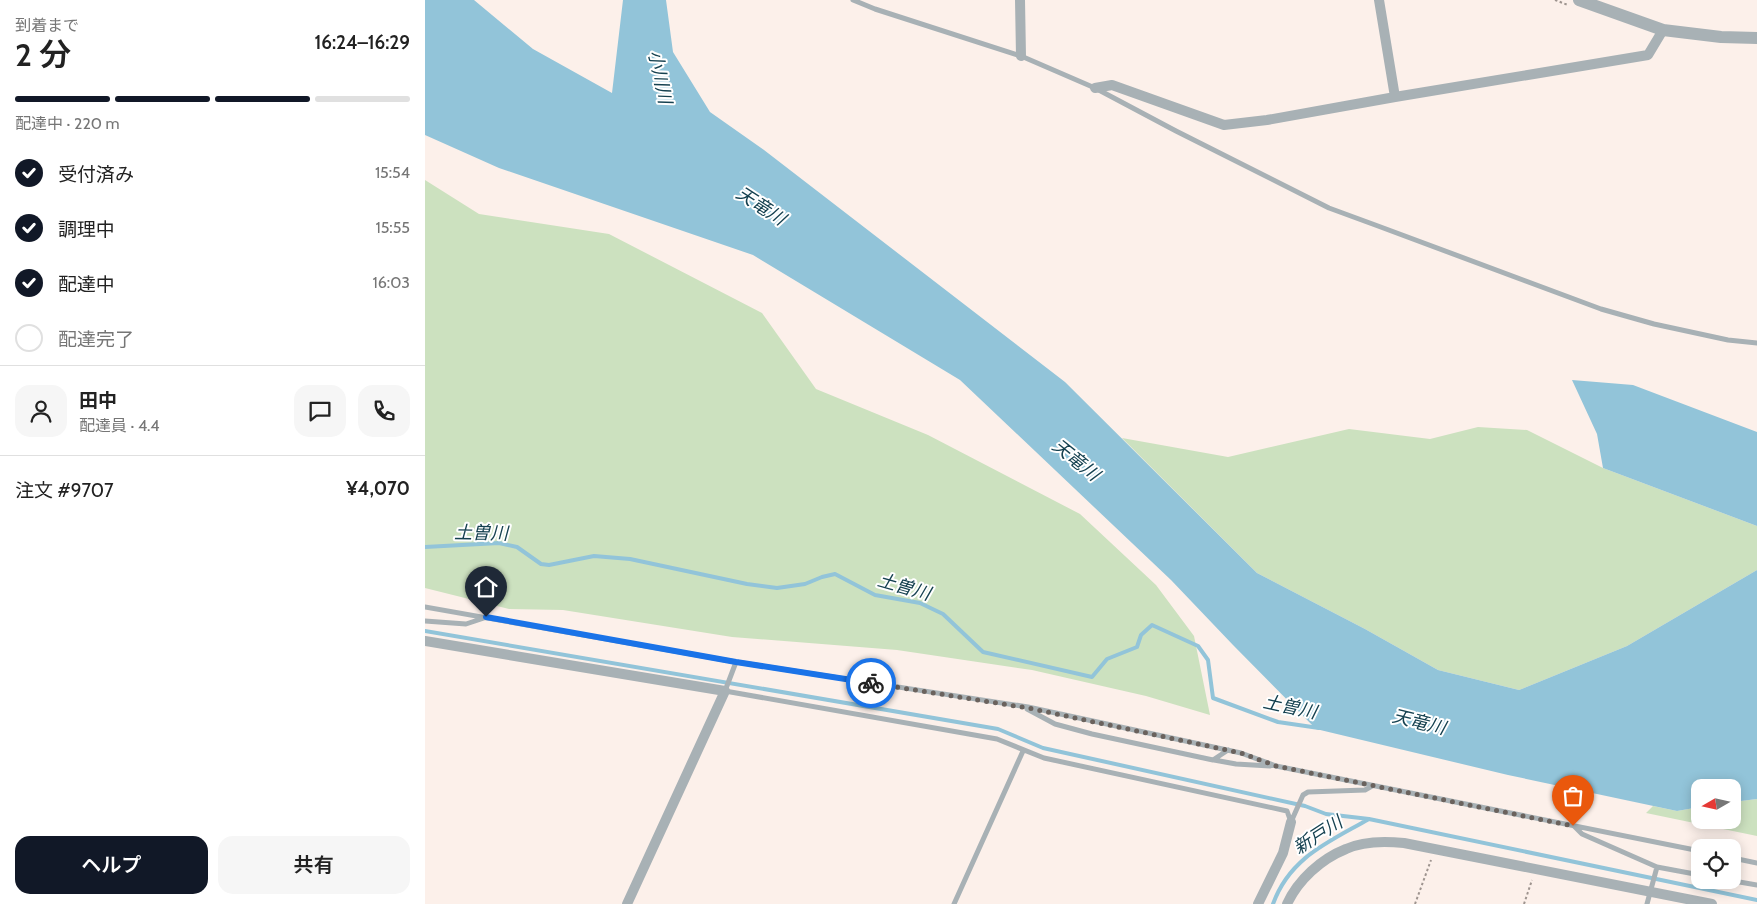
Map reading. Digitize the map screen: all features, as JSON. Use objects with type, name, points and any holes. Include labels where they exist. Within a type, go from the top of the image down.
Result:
[{"type":"street","points":[[1020,0],[1021,56]]},
{"type":"street","points":[[1379,0],[1395,97]]},
{"type":"street","points":[[1579,0],[1663,30],[1721,37],[1757,38]]},
{"type":"street","points":[[1095,88],[1112,85],[1225,125],[1267,120],[1648,55],[1663,30]]},
{"type":"street","points":[[425,641],[726,690],[627,904]]},
{"type":"street","points":[[1258,904],[1283,853],[1291,822]]},
{"type":"street","points":[[1287,904],[1293,891],[1311,872],[1346,848],[1391,842],[1404,842],[1536,869],[1652,889],[1712,904]]},
{"type":"lane","points":[[853,0],[875,9],[1021,56],[1095,88],[1329,208],[1601,309],[1654,324],[1728,340],[1757,343]]},
{"type":"lane","points":[[425,607],[736,662],[1022,706],[1229,750],[1276,766],[1691,849]]},
{"type":"lane","points":[[425,621],[465,624],[486,617]]},
{"type":"lane","points":[[736,662],[726,690],[997,739],[1044,758],[1287,811],[1291,822]]},
{"type":"lane","points":[[1022,706],[1055,724],[1091,734],[1236,764],[1276,766]]},
{"type":"lane","points":[[1213,760],[1229,750]]},
{"type":"lane","points":[[953,904],[1023,751]]},
{"type":"lane","points":[[1291,822],[1303,797],[1308,792],[1365,790],[1372,786]]},
{"type":"lane","points":[[1573,826],[1582,834],[1657,868],[1691,874]]},
{"type":"lane","points":[[1741,859],[1757,862]]},
{"type":"lane","points":[[1647,904],[1657,868]]},
{"type":"lane","points":[[1741,883],[1757,886]]},
{"type":"path","points":[[1415,904],[1427,865],[1437,849]]},
{"type":"path","points":[[1524,904],[1536,869]]},
{"type":"green space","points":[[425,180],[479,214],[609,234],[762,313],[816,389],[928,435],[1080,514],[1156,585],[1194,636],[1210,715],[1146,696],[1032,670],[897,650],[732,637],[563,610],[509,609],[425,588]]},
{"type":"green space","points":[[1478,427],[1527,430],[1603,468],[1757,526],[1757,570],[1627,646],[1519,690],[1438,670],[1365,629],[1257,573],[1122,438],[1228,457],[1349,429],[1430,439]]},
{"type":"green space","points":[[1757,799],[1757,836],[1723,829],[1741,829],[1741,801]]},
{"type":"green space","points":[[1653,806],[1677,811],[1691,809],[1691,822],[1646,813]]},
{"type":"water","points":[[425,0],[474,0],[533,49],[612,93],[623,0],[666,0],[673,52],[710,112],[764,150],[1065,382],[1257,573],[1365,629],[1438,670],[1519,690],[1627,646],[1757,570],[1757,799],[1741,801],[1741,779],[1691,779],[1691,809],[1677,811],[1508,775],[1316,729],[1171,580],[960,380],[753,255],[499,168],[425,135]]},
{"type":"water","points":[[1572,380],[1633,385],[1757,432],[1757,526],[1603,468],[1597,434]]},
{"type":"waterway","name":"土曽川","points":[[425,547],[499,543],[517,547],[541,564],[549,565],[594,556],[630,559],[747,584],[777,588],[805,584],[835,574],[875,595],[920,603],[943,614],[983,652],[1092,677],[1107,659],[1137,647],[1141,635],[1152,625],[1198,646],[1208,660],[1213,698],[1278,722],[1319,728]]},
{"type":"waterway","points":[[425,631],[998,729],[1043,748],[1305,806],[1326,814],[1369,819],[1757,900]]},
{"type":"waterway","name":"新戸川","points":[[1273,904],[1280,888],[1290,874],[1312,852],[1369,819]]},
{"type":"way so far","points":[[871,683],[1028,708],[1241,753],[1276,766],[1573,826]]},
{"type":"route","points":[[486,617],[736,662],[871,683]]},
{"type":"water label","name":"小川川","points":[[660,77]]},
{"type":"water label","name":"天竜川","points":[[761,206]]},
{"type":"water label","name":"天竜川","points":[[1076,460]]},
{"type":"water label","name":"天竜川","points":[[1419,722]]}]
